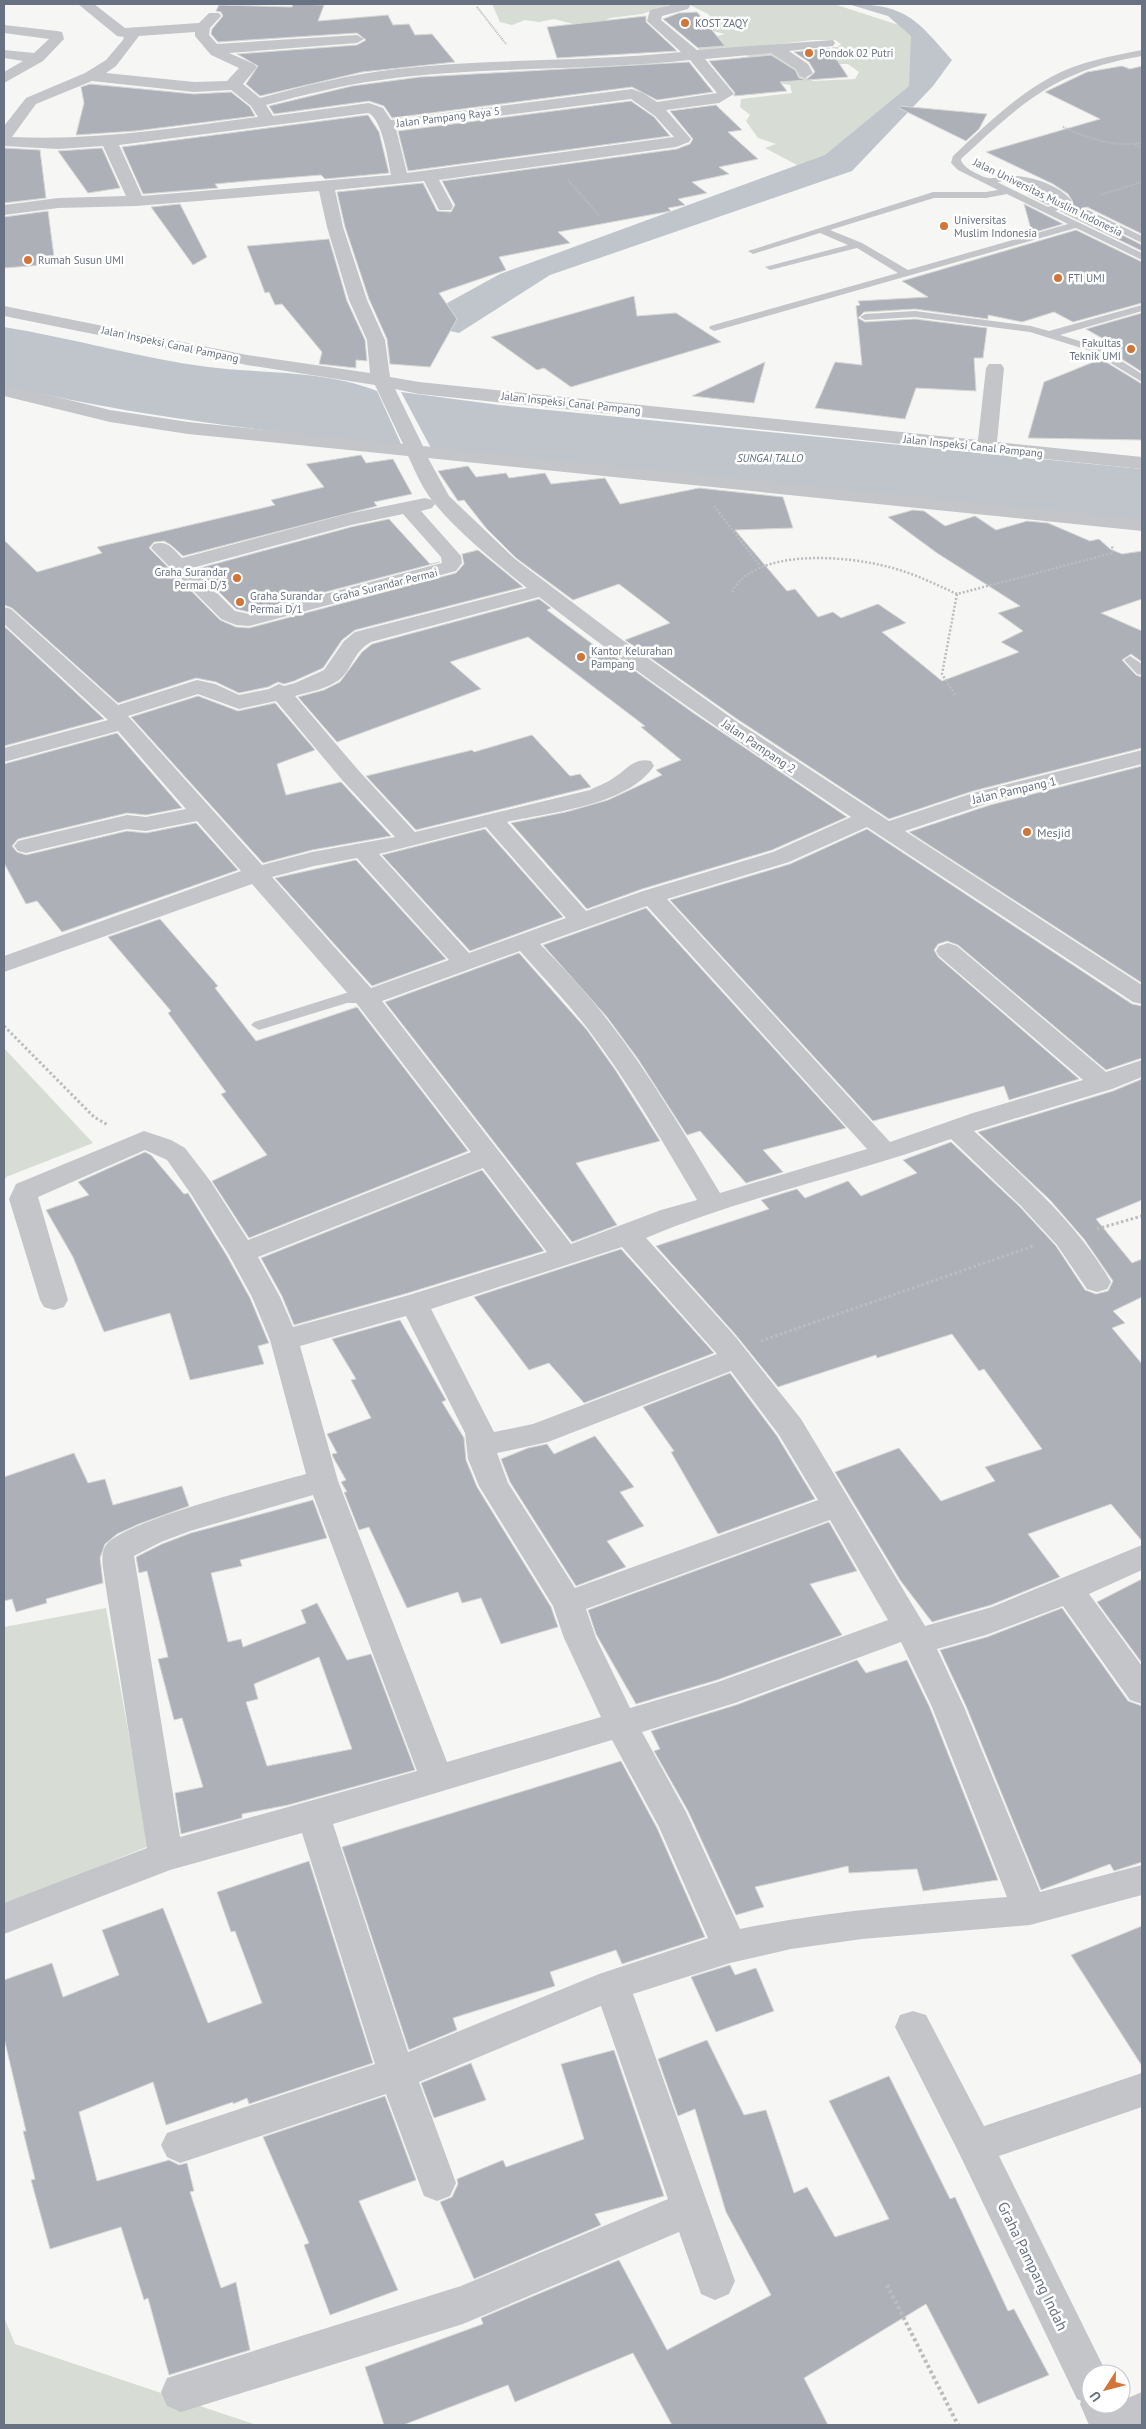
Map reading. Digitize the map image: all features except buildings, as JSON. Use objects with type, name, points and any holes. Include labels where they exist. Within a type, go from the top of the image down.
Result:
[{"type":"street","points":[[84,4],[117,30],[133,33],[208,22],[202,36],[212,50],[249,66],[235,80],[235,85]]},
{"type":"street","points":[[653,107],[724,97],[726,94],[694,55],[654,20],[655,13],[683,6]]},
{"type":"street","points":[[4,29],[57,35],[54,44],[38,58],[4,78]]},
{"type":"street","points":[[4,136],[31,101],[90,76],[111,63],[130,40],[133,33]]},
{"type":"street","points":[[212,50],[357,39]]},
{"type":"street","points":[[256,104],[331,84],[378,75],[512,65],[586,64],[828,43]]},
{"type":"street","points":[[774,48],[803,67],[806,73]]},
{"type":"street","points":[[4,54],[38,58]]},
{"type":"street","points":[[90,76],[161,82],[194,87],[235,85],[256,104],[269,122]]},
{"type":"street","name":"Jalan Pampang Raya 5","points":[[4,141],[58,144],[109,141],[369,108],[378,111],[387,125],[628,94],[637,95],[653,107],[680,133],[683,139],[670,144],[429,176],[136,201],[58,203],[4,210]]},
{"type":"street","points":[[387,125],[400,179]]},
{"type":"street","points":[[109,141],[136,201]]},
{"type":"street","points":[[429,176],[445,206]]},
{"type":"street","points":[[326,186],[335,227],[358,300],[376,340],[379,371],[387,388]]},
{"type":"street","name":"Jalan Inspeksi Canal Pampang","points":[[4,312],[247,360],[344,373],[387,388],[492,395],[1142,463]]},
{"type":"street","points":[[377,359],[406,371],[492,395]]},
{"type":"street","points":[[987,447],[995,368]]},
{"type":"street","name":"Jalan Pampang 2","points":[[387,388],[421,465],[442,500],[508,563],[609,641],[728,726],[1142,996]]},
{"type":"street","points":[[4,390],[110,416],[180,427],[415,449],[694,480],[1111,520],[1142,525]]},
{"type":"street","points":[[179,565],[301,534],[347,520],[442,500]]},
{"type":"street","name":"Graha Surandar Permai","points":[[160,548],[228,615],[243,620],[445,570],[452,563],[451,556],[408,508]]},
{"type":"street","points":[[7,750],[118,718],[196,687],[205,688],[229,701],[239,702],[304,687],[330,677],[352,642],[362,637],[543,590]]},
{"type":"street","points":[[4,613],[118,718],[366,998],[566,1256]]},
{"type":"street","points":[[279,692],[351,776],[410,840]]},
{"type":"street","name":"Jalan Pampang 1","points":[[366,998],[651,896],[781,857],[878,824],[1142,757]]},
{"type":"street","points":[[4,964],[256,874],[312,859],[363,851],[597,795],[621,784],[643,766]]},
{"type":"street","points":[[26,846],[127,822],[146,824],[202,813]]},
{"type":"street","points":[[491,819],[582,921]]},
{"type":"street","points":[[363,851],[465,963]]},
{"type":"street","points":[[651,896],[885,1154]]},
{"type":"street","points":[[525,942],[594,1020],[623,1058],[651,1100],[713,1204]]},
{"type":"street","points":[[948,951],[1103,1082]]},
{"type":"street","points":[[284,1340],[414,1304],[566,1256],[627,1235],[647,1225],[885,1154],[982,1119],[1142,1068]]},
{"type":"street","points":[[956,1129],[1002,1170],[1066,1238],[1098,1282]]},
{"type":"street","points":[[54,1300],[23,1195],[31,1188],[144,1140],[162,1146],[176,1154],[201,1188],[242,1253],[266,1297],[284,1340],[323,1481],[437,1780]]},
{"type":"street","points":[[242,1253],[487,1156]]},
{"type":"street","points":[[627,1235],[733,1355],[790,1427],[838,1505],[912,1633],[948,1707],[1030,1910]]},
{"type":"street","points":[[414,1304],[470,1410],[483,1445],[483,1459],[494,1486],[568,1603],[580,1638],[621,1725],[674,1822],[730,1947]]},
{"type":"street","points":[[483,1445],[537,1434],[733,1355]]},
{"type":"street","points":[[166,1856],[121,1582],[118,1552],[124,1545],[167,1527],[323,1481]]},
{"type":"street","points":[[568,1603],[838,1505]]},
{"type":"street","points":[[4,1919],[166,1856],[313,1816],[621,1725],[912,1633],[952,1633],[1069,1590],[1142,1556]]},
{"type":"street","points":[[1069,1590],[1142,1691]]},
{"type":"street","points":[[313,1816],[397,2074],[437,2183]]},
{"type":"street","points":[[180,2145],[397,2074],[612,1985],[730,1947],[791,1934],[853,1926],[1030,1910],[1142,1880]]},
{"type":"street","points":[[612,1985],[714,2281]]},
{"type":"street","name":"Graha Pampang Indah","points":[[913,2027],[976,2148],[1081,2364]]},
{"type":"street","points":[[976,2148],[1142,2090]]},
{"type":"street","points":[[181,2392],[464,2305],[689,2208]]},
{"type":"street","points":[[1106,2414],[1112,2425],[1142,2412]]},
{"type":"lane","name":"Jalan Universitas Muslim Indonesia","points":[[1142,53],[1079,69],[1055,78],[1009,110],[956,158],[956,163],[960,168],[1142,257]]},
{"type":"lane","points":[[988,181],[1006,177],[1030,180],[1063,196],[1067,201],[1064,205],[1046,210]]},
{"type":"lane","points":[[753,251],[933,195],[986,195],[1009,191]]},
{"type":"lane","points":[[1086,212],[1142,240]]},
{"type":"lane","points":[[714,328],[1077,225]]},
{"type":"lane","points":[[820,230],[858,245],[908,274]]},
{"type":"lane","points":[[770,267],[858,245]]},
{"type":"lane","points":[[1051,334],[1142,308]]},
{"type":"lane","points":[[864,317],[915,314],[1031,329],[1095,350],[1142,379]]},
{"type":"lane","points":[[1130,660],[1142,670]]},
{"type":"lane","points":[[260,1025],[346,998],[366,998]]},
{"type":"path","points":[[478,7],[512,51],[512,65]]},
{"type":"path","points":[[1063,127],[1093,141],[1113,145],[1142,143]]},
{"type":"path","points":[[1134,145],[1142,148]]},
{"type":"path","points":[[550,159],[599,215]]},
{"type":"path","points":[[1067,201],[1082,200],[1142,182]]},
{"type":"path","points":[[694,480],[761,567]]},
{"type":"path","points":[[732,592],[740,579],[761,567],[802,558],[861,562],[903,570],[957,594],[1113,553],[1111,520]]},
{"type":"path","points":[[955,695],[942,674],[957,594]]},
{"type":"path","points":[[4,1026],[94,1117],[115,1129]]},
{"type":"path","points":[[733,1355],[1017,1250],[1142,1216]]},
{"type":"path","points":[[887,2285],[958,2425]]},
{"type":"shaded area","points":[[492,4],[672,4],[642,14],[610,18],[603,22],[573,24],[554,19],[539,22],[525,20],[512,25],[500,22]]},
{"type":"shaded area","points":[[688,4],[834,4],[917,31],[922,79],[814,174],[765,148],[776,144],[758,138],[746,121],[750,115],[740,107],[741,99],[792,93],[790,85],[767,81],[746,54],[771,51],[798,69],[798,73],[813,81],[855,79],[859,72],[848,64],[824,64],[822,58],[836,58],[832,47],[838,47],[841,44],[835,40],[813,40],[702,53],[694,43],[725,34],[713,31],[710,24],[715,22],[708,14]]},
{"type":"shaded area","points":[[4,1048],[93,1143],[6,1177],[4,1182]]},
{"type":"shaded area","points":[[106,1608],[149,1846],[4,1906],[4,1627]]},
{"type":"shaded area","points":[[4,2317],[15,2344],[257,2425],[4,2425]]},
{"type":"water","points":[[848,4],[884,7],[897,11],[919,24],[952,60],[933,86],[852,171],[550,275],[459,333],[419,324],[449,302],[500,274],[825,155],[909,86],[911,36],[888,16]]},
{"type":"water","points":[[4,327],[182,363],[315,376],[357,384],[377,391],[402,446],[202,422],[102,406],[4,385]]},
{"type":"water","name":"SUNGAI TALLO","points":[[401,392],[499,405],[1142,469],[1142,522],[432,450]]},
{"type":"place","name":"KOST ZAQY","points":[[685,23]]},
{"type":"place","name":"Pondok 02 Putri","points":[[809,53]]},
{"type":"place","name":"Universitas Muslim Indonesia","points":[[944,226]]},
{"type":"place","name":"Rumah Susun UMI","points":[[28,260]]},
{"type":"place","name":"FTI UMI","points":[[1058,278]]},
{"type":"place","name":"Fakultas Teknik UMI","points":[[1131,349]]},
{"type":"place","name":"Graha Surandar Permai D/3","points":[[237,578]]},
{"type":"place","name":"Graha Surandar Permai D/1","points":[[240,602]]},
{"type":"place","name":"Kantor Kelurahan Pampang","points":[[581,657]]},
{"type":"place","name":"Mesjid","points":[[1027,832]]}]
